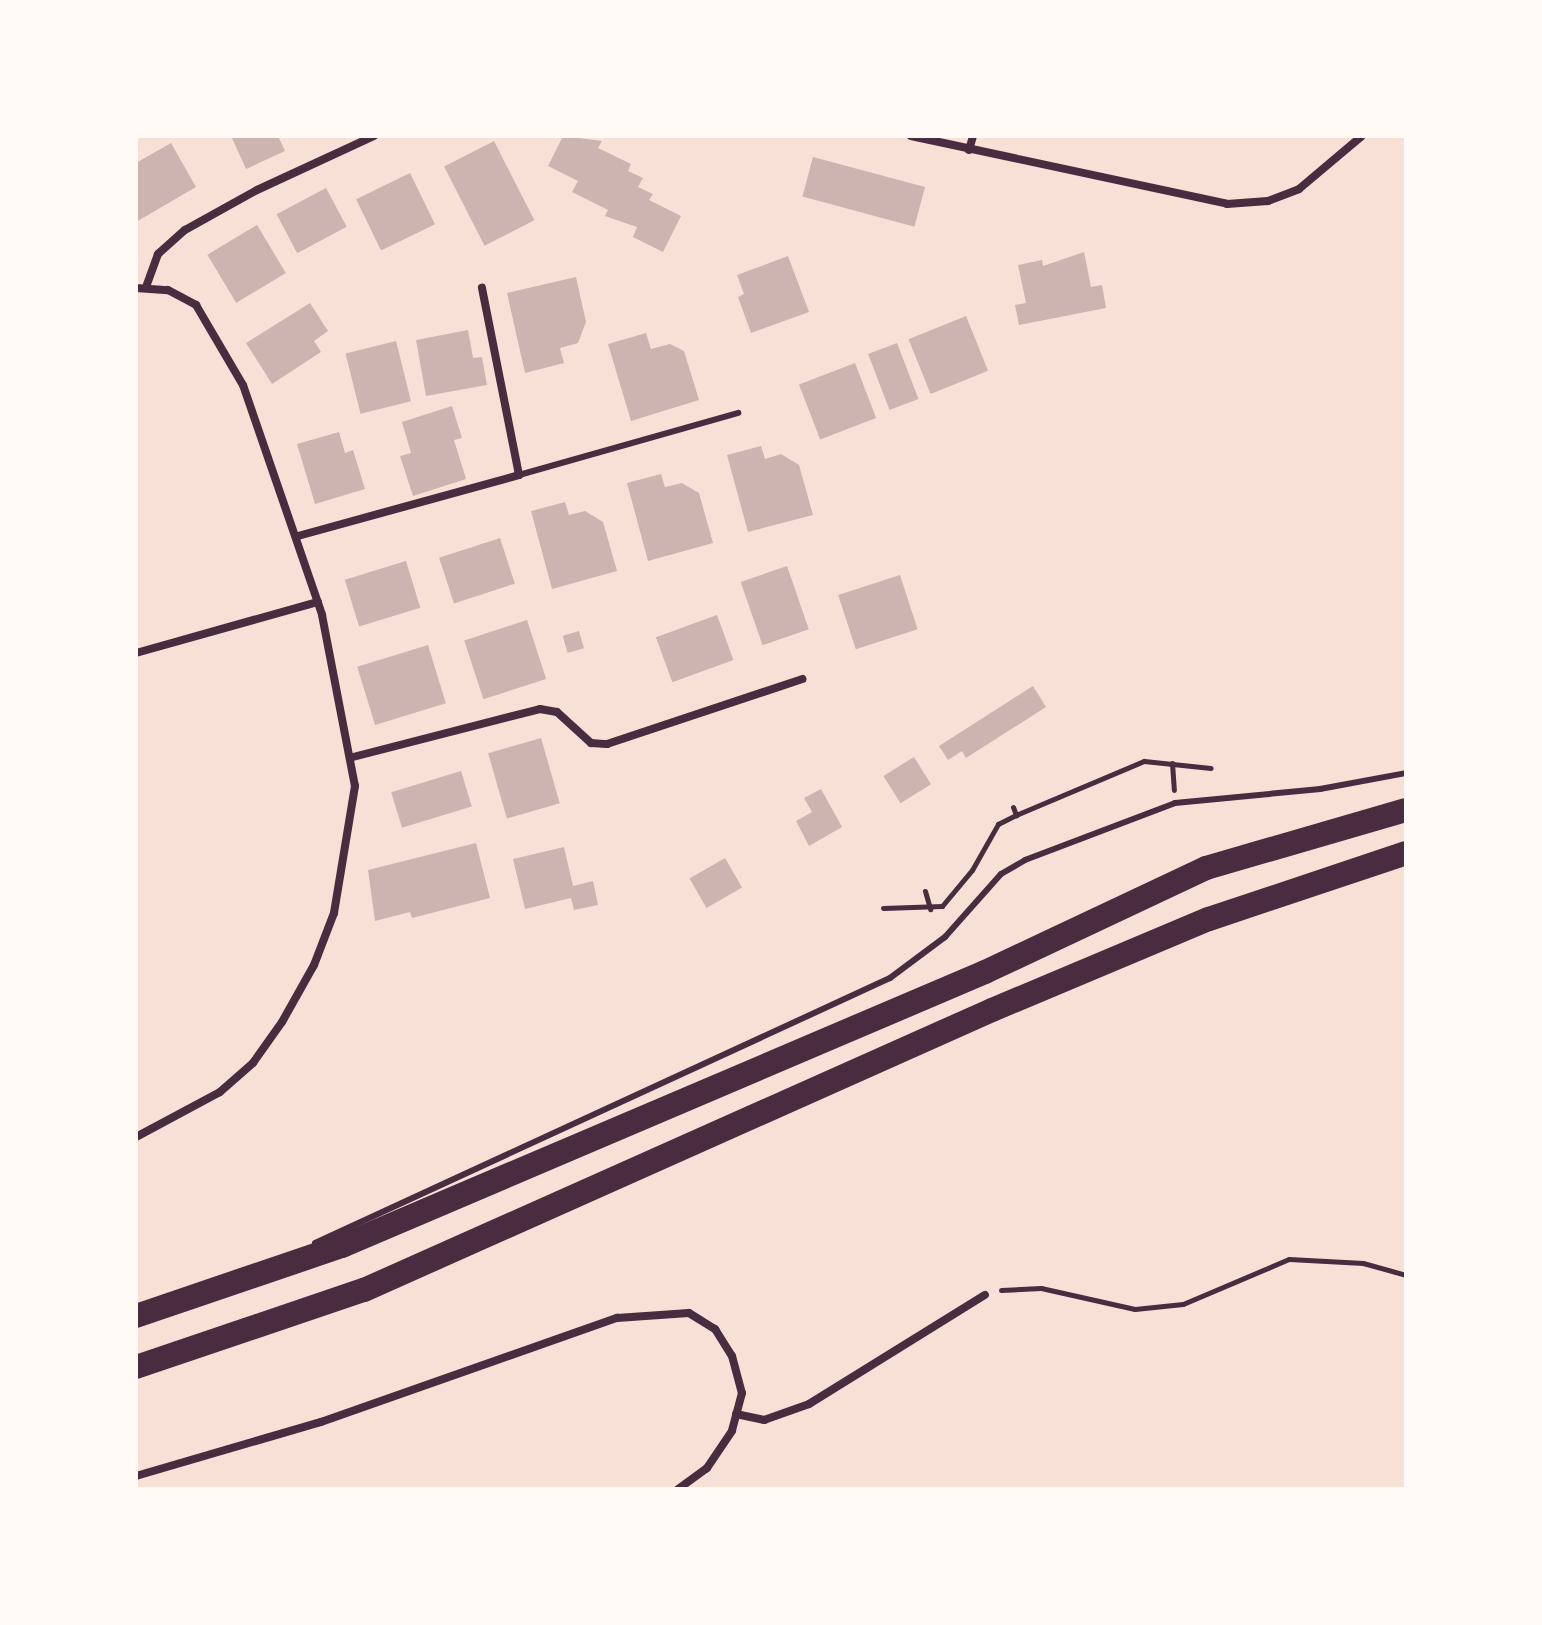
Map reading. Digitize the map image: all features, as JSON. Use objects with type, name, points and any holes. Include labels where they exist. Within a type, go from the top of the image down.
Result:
[{"type":"highway","points":[[136,1316],[363,1237],[985,972],[1206,868],[1406,810]]},
{"type":"highway","points":[[136,1367],[364,1290],[1108,961],[1209,919],[1406,853]]},
{"type":"street","points":[[136,1137],[233,1082],[270,1041],[300,993],[328,931],[343,878],[354,813],[353,757],[318,602],[298,536],[243,385],[215,330],[188,299],[141,288],[158,254],[185,230],[257,190],[374,136]]},
{"type":"street","points":[[911,136],[1236,204],[1299,189],[1362,136]]},
{"type":"street","points":[[969,150],[973,136]]},
{"type":"street","points":[[298,536],[519,475],[482,288]]},
{"type":"street","points":[[136,653],[318,602]]},
{"type":"street","points":[[353,757],[540,709],[557,712],[591,743],[607,744],[802,679]]},
{"type":"street","points":[[736,1414],[764,1420],[809,1404],[985,1295]]},
{"type":"street","points":[[136,1476],[321,1422],[617,1318],[689,1313],[715,1329],[732,1356],[742,1393],[732,1431],[707,1468],[678,1489]]},
{"type":"lane","points":[[519,475],[738,413]]},
{"type":"lane","points":[[208,1293],[890,978],[945,937],[992,882],[1013,866],[1175,803],[1320,789],[1406,773]]},
{"type":"path","points":[[883,908],[930,909],[954,895],[998,824],[1016,815],[1144,761],[1211,768]]},
{"type":"path","points":[[1172,763],[1175,803]]},
{"type":"path","points":[[1013,807],[1016,815]]},
{"type":"path","points":[[925,891],[930,909]]},
{"type":"path","points":[[985,1295],[1014,1285],[1135,1309],[1183,1304],[1289,1259],[1363,1263],[1406,1275]]},
{"type":"building","points":[[231,136],[278,136],[285,151],[246,169]]},
{"type":"building","points":[[563,136],[602,141],[598,148],[631,164],[628,171],[643,178],[638,187],[653,194],[649,200],[681,216],[663,252],[633,237],[637,227],[605,216],[608,210],[572,192],[578,181],[548,166]]},
{"type":"building","points":[[494,141],[534,220],[485,246],[444,166]]},
{"type":"building","points":[[171,143],[196,187],[136,222],[136,163]]},
{"type":"building","points":[[813,157],[925,187],[914,227],[802,197]]},
{"type":"building","points":[[410,173],[435,224],[381,251],[356,199]]},
{"type":"building","points":[[326,188],[347,227],[297,253],[277,214]]},
{"type":"building","points":[[257,225],[286,273],[236,303],[207,255]]},
{"type":"building","points":[[1084,252],[1091,287],[1102,285],[1106,308],[1019,325],[1015,305],[1026,303],[1018,265],[1042,260],[1043,266]]},
{"type":"building","points":[[788,256],[809,312],[751,333],[738,297],[744,294],[737,275]]},
{"type":"building","points":[[576,277],[586,322],[578,343],[560,348],[564,363],[525,373],[507,293]]},
{"type":"building","points":[[310,303],[328,331],[314,341],[321,352],[272,384],[246,343]]},
{"type":"building","points":[[966,316],[988,371],[931,394],[909,339]]},
{"type":"building","points":[[468,330],[473,358],[482,357],[487,385],[426,396],[416,340]]},
{"type":"building","points":[[646,333],[651,349],[670,344],[684,351],[699,400],[631,421],[608,344]]},
{"type":"building","points":[[396,341],[411,401],[361,414],[346,354]]},
{"type":"building","points":[[897,343],[919,399],[890,410],[868,354]]},
{"type":"building","points":[[855,363],[876,418],[820,440],[799,385]]},
{"type":"building","points":[[452,406],[462,438],[454,440],[466,479],[413,496],[400,456],[411,453],[402,422]]},
{"type":"building","points":[[339,432],[345,453],[353,450],[365,489],[315,504],[297,444]]},
{"type":"building","points":[[761,446],[765,459],[781,454],[799,465],[813,515],[748,532],[727,455]]},
{"type":"building","points":[[661,474],[665,487],[682,483],[699,493],[713,543],[648,561],[627,483]]},
{"type":"building","points":[[565,502],[569,515],[585,511],[603,522],[617,571],[552,589],[531,511]]},
{"type":"building","points":[[500,538],[515,584],[454,603],[439,558]]},
{"type":"building","points":[[406,561],[420,608],[359,627],[345,580]]},
{"type":"building","points":[[787,566],[809,629],[762,645],[741,582]]},
{"type":"building","points":[[900,575],[918,629],[856,649],[838,595]]},
{"type":"building","points":[[717,615],[733,660],[672,682],[656,637]]},
{"type":"building","points":[[527,620],[546,679],[483,699],[464,640]]},
{"type":"building","points":[[579,631],[584,648],[568,653],[563,636]]},
{"type":"building","points":[[428,645],[446,703],[375,725],[357,667]]},
{"type":"building","points":[[1033,686],[1046,707],[966,758],[962,751],[948,760],[939,746]]},
{"type":"building","points":[[541,738],[560,803],[507,819],[488,753]]},
{"type":"building","points":[[914,757],[931,784],[900,803],[883,776]]},
{"type":"building","points":[[461,771],[472,806],[402,828],[391,792]]},
{"type":"building","points":[[821,789],[842,827],[809,846],[796,821],[812,812],[804,798]]},
{"type":"building","points":[[476,843],[490,898],[412,918],[410,912],[375,921],[368,870]]},
{"type":"building","points":[[564,847],[573,886],[593,881],[598,905],[574,910],[571,898],[525,909],[513,859]]},
{"type":"building","points":[[725,858],[742,887],[706,908],[689,878]]}]
